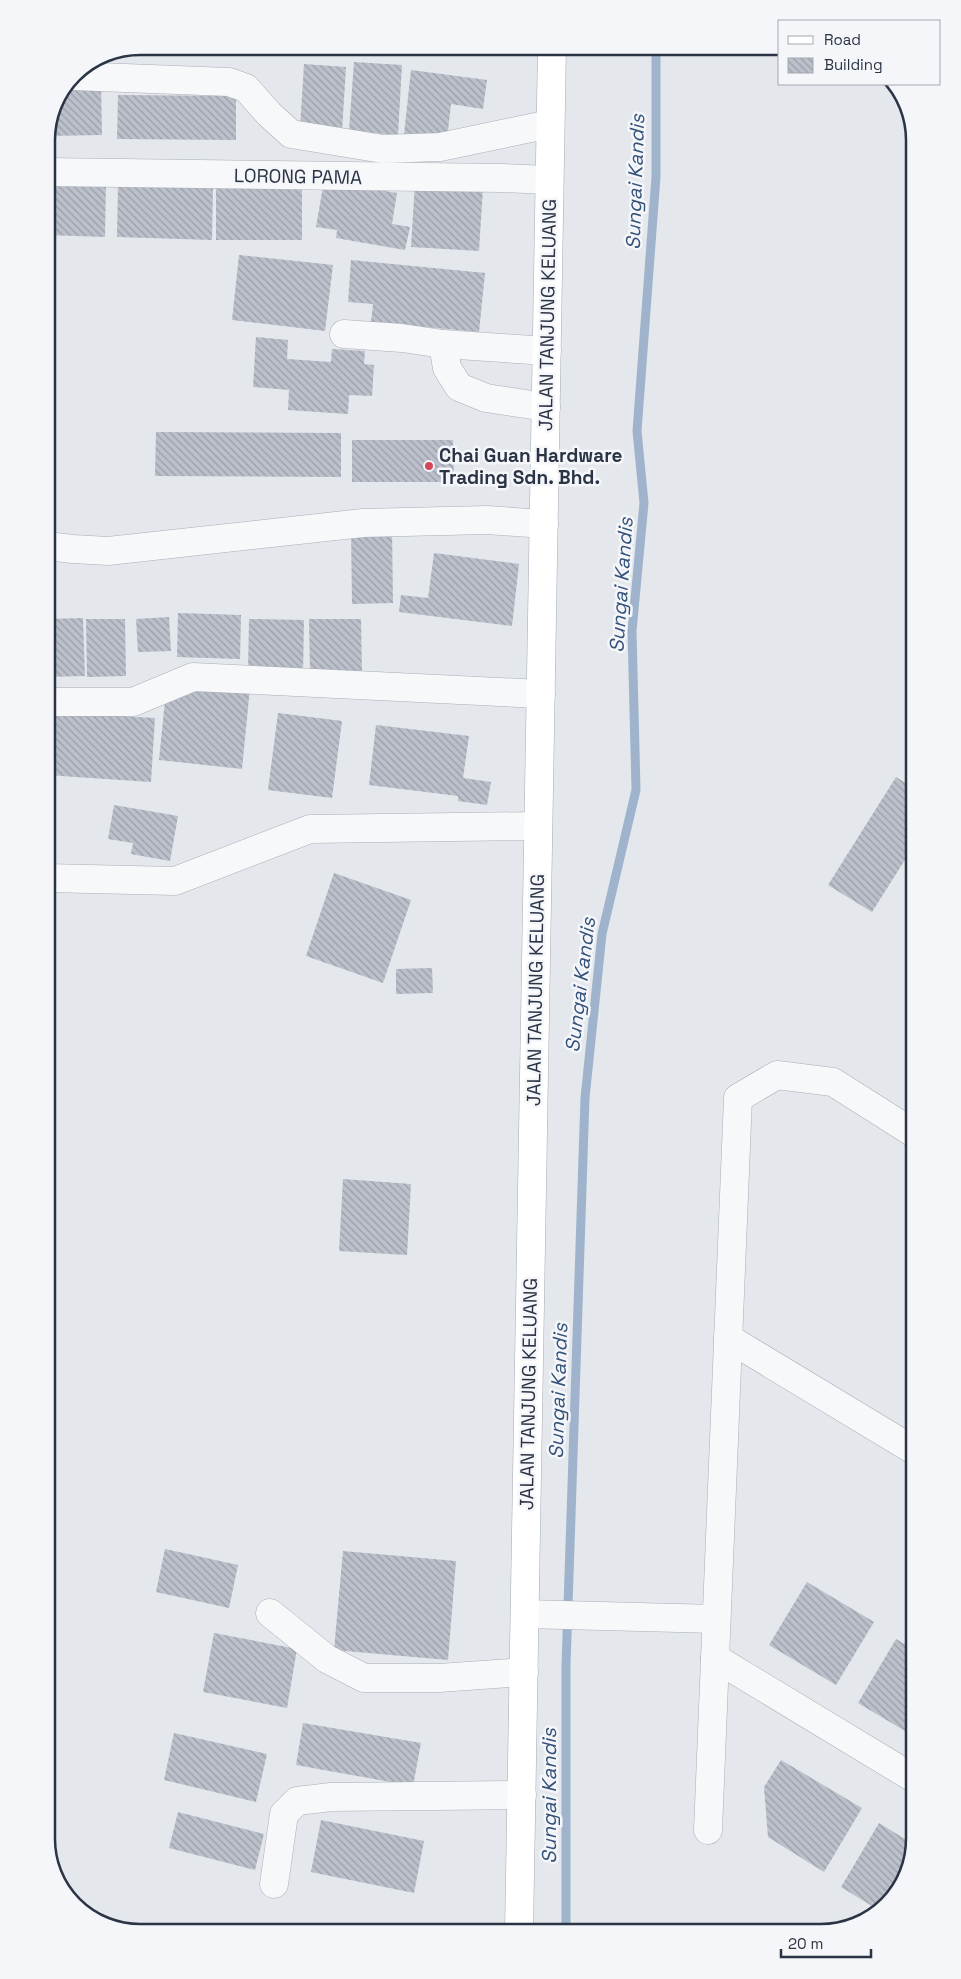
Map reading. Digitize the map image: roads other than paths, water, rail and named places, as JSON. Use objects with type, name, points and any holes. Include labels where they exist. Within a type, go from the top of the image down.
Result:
[{"type":"main road","name":"JALAN TANJUNG KELUANG","points":[[519,1924],[525,1614],[513,826],[529,694],[535,523],[546,407],[547,351],[525,179],[550,124],[552,55]]},
{"type":"street","points":[[84,76],[229,82],[246,88],[269,114],[291,134],[383,148],[440,147],[550,124]]},
{"type":"street","name":"LORONG PAMA","points":[[55,172],[525,179]]},
{"type":"street","points":[[344,334],[402,338],[443,344],[547,351]]},
{"type":"street","points":[[443,344],[447,368],[459,387],[486,398],[546,407]]},
{"type":"street","points":[[55,547],[108,551],[363,522],[487,520],[535,523]]},
{"type":"street","points":[[55,702],[133,702],[193,677],[529,694]]},
{"type":"street","points":[[55,878],[175,881],[310,829],[513,826]]},
{"type":"street","points":[[708,1830],[738,1098],[777,1075],[833,1082],[906,1128]]},
{"type":"street","points":[[728,1338],[906,1446]]},
{"type":"street","points":[[270,1613],[327,1659],[364,1678],[439,1678],[524,1672]]},
{"type":"street","points":[[525,1614],[716,1619]]},
{"type":"street","points":[[715,1658],[906,1774]]},
{"type":"street","points":[[274,1884],[284,1814],[297,1801],[331,1798],[522,1794]]},
{"type":"waterway","name":"Sungai Kandis","points":[[566,1924],[566,1665],[585,1098],[602,934],[636,790],[632,631],[644,503],[637,431],[656,177],[656,55]]},
{"type":"place","name":"Chai Guan Hardware Trading Sdn. Bhd.","points":[[429,466]]}]
